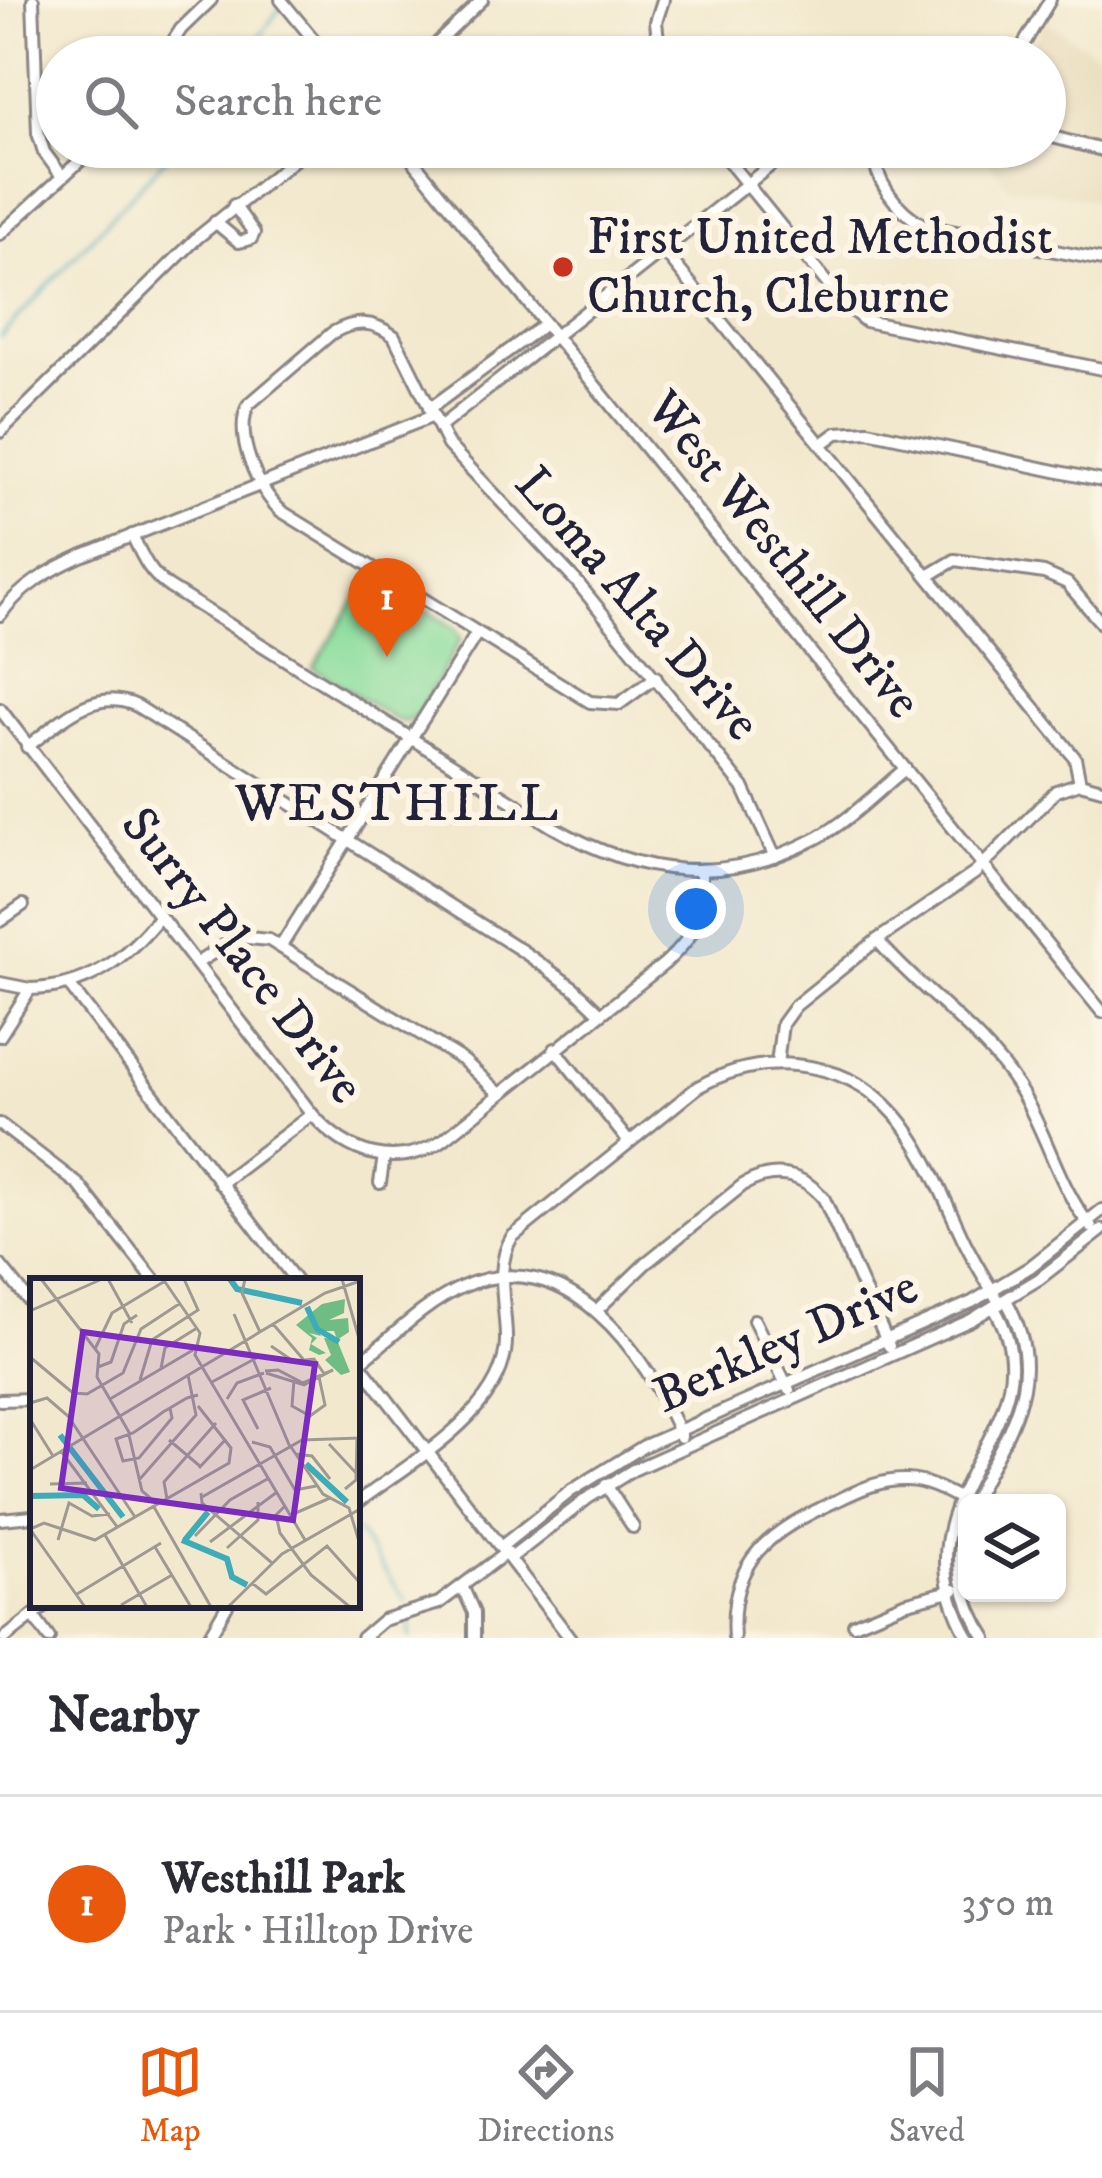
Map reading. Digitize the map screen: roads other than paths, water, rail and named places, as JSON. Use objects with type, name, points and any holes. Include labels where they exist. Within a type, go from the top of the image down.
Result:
[{"type":"street","points":[[33,0],[36,126]]},
{"type":"street","points":[[176,36],[211,0]]},
{"type":"street","points":[[445,36],[482,0]]},
{"type":"street","points":[[658,36],[656,22],[663,0]]},
{"type":"street","points":[[1029,36],[1050,0]]},
{"type":"street","points":[[283,2],[311,36]]},
{"type":"street","points":[[1066,141],[1102,150]]},
{"type":"street","points":[[56,168],[61,176]]},
{"type":"street","points":[[0,234],[70,168]]},
{"type":"street","points":[[0,432],[215,222],[283,168]]},
{"type":"street","name":"West Westhill Drive","points":[[419,168],[1102,1012]]},
{"type":"street","points":[[734,168],[843,303],[865,320],[1102,369]]},
{"type":"street","points":[[0,615],[10,600],[41,576],[132,535],[434,417],[555,336],[768,168]]},
{"type":"street","points":[[877,168],[878,178],[908,214],[925,226],[1102,260]]},
{"type":"street","points":[[215,222],[239,242],[251,239],[254,233],[234,206]]},
{"type":"street","points":[[664,251],[1075,758],[1080,783]]},
{"type":"street","name":"Loma Alta Drive","points":[[262,484],[243,437],[248,405],[347,325],[364,322],[394,336],[448,445],[578,582],[656,677],[753,802],[775,856]]},
{"type":"street","points":[[434,417],[545,324]]},
{"type":"street","points":[[823,444],[837,433],[868,431],[1102,481]]},
{"type":"street","points":[[262,484],[281,512],[590,702],[619,704],[656,677]]},
{"type":"street","points":[[132,535],[155,577],[593,849],[633,863],[701,871],[775,856],[820,837],[905,769]]},
{"type":"street","points":[[928,576],[956,560],[1044,573],[1067,583],[1102,624]]},
{"type":"street","points":[[281,946],[477,634]]},
{"type":"street","points":[[27,746],[91,702],[126,700],[524,952],[600,1012]]},
{"type":"street","name":"Surry Place Drive","points":[[0,709],[312,1114],[351,1148],[384,1156],[431,1148],[688,941],[700,916],[701,871]]},
{"type":"street","points":[[778,1064],[778,1037],[788,1013],[877,940],[983,866],[1047,797],[1080,783],[1102,789]]},
{"type":"street","points":[[0,921],[23,904]]},
{"type":"street","points":[[0,983],[29,989],[70,986],[93,977],[116,962],[160,916]]},
{"type":"street","points":[[197,963],[238,937],[257,936],[281,946],[464,1061],[500,1094]]},
{"type":"street","points":[[877,940],[910,978],[984,1043],[1011,1077],[1064,1186],[1087,1222],[1100,1232]]},
{"type":"street","points":[[70,986],[294,1278]]},
{"type":"street","points":[[0,1036],[29,989]]},
{"type":"street","points":[[555,1049],[628,1141]]},
{"type":"street","points":[[360,1501],[472,1415],[497,1382],[506,1354],[503,1260],[512,1238],[628,1141],[713,1078],[778,1064],[813,1067],[851,1079],[897,1115],[926,1154],[959,1231],[1000,1304],[1012,1347],[1012,1384],[969,1494]]},
{"type":"street","points":[[220,1184],[312,1114]]},
{"type":"street","points":[[0,1124],[80,1185],[152,1278]]},
{"type":"street","points":[[380,1184],[384,1156]]},
{"type":"street","points":[[597,1310],[646,1263],[743,1185],[762,1176],[786,1174],[807,1181],[824,1199],[892,1354]]},
{"type":"street","name":"Berkley Drive","points":[[362,1638],[382,1620],[439,1603],[463,1588],[598,1473],[679,1431],[992,1291],[1102,1210]]},
{"type":"street","name":"Berkley Drive","points":[[506,1552],[607,1486],[685,1446],[1000,1304],[1100,1232]]},
{"type":"street","points":[[0,1265],[30,1302]]},
{"type":"street","points":[[360,1360],[446,1295],[477,1282],[524,1277],[555,1285],[597,1310],[657,1389],[685,1446]]},
{"type":"street","points":[[754,1320],[792,1399]]},
{"type":"street","points":[[360,1365],[570,1638]]},
{"type":"street","points":[[0,1400],[30,1399]]},
{"type":"street","points":[[598,1473],[633,1527]]},
{"type":"street","points":[[734,1638],[734,1606],[744,1572],[760,1546],[788,1523],[886,1482],[921,1482],[958,1498]]},
{"type":"street","points":[[0,1519],[30,1516]]},
{"type":"street","points":[[958,1521],[945,1553],[949,1592],[969,1638]]},
{"type":"street","points":[[463,1588],[474,1613],[474,1638]]},
{"type":"street","points":[[854,1624],[904,1603],[958,1589]]},
{"type":"street","points":[[967,1602],[986,1638]]},
{"type":"street","points":[[5,1638],[43,1608]]},
{"type":"street","points":[[208,1638],[224,1608]]},
{"type":"street","points":[[33,1616],[49,1638]]},
{"type":"waterway","points":[[260,36],[280,8]]},
{"type":"waterway","points":[[0,337],[157,168]]},
{"type":"waterway","points":[[360,1536],[406,1601]]},
{"type":"waterway","points":[[410,1619],[410,1638]]},
{"type":"place","name":"First United Methodist Church, Cleburne","points":[[563,267]]},
{"type":"place","name":"Westhill Park","points":[[387,657]]},
{"type":"district","name":"WESTHILL","points":[[398,804]]}]
